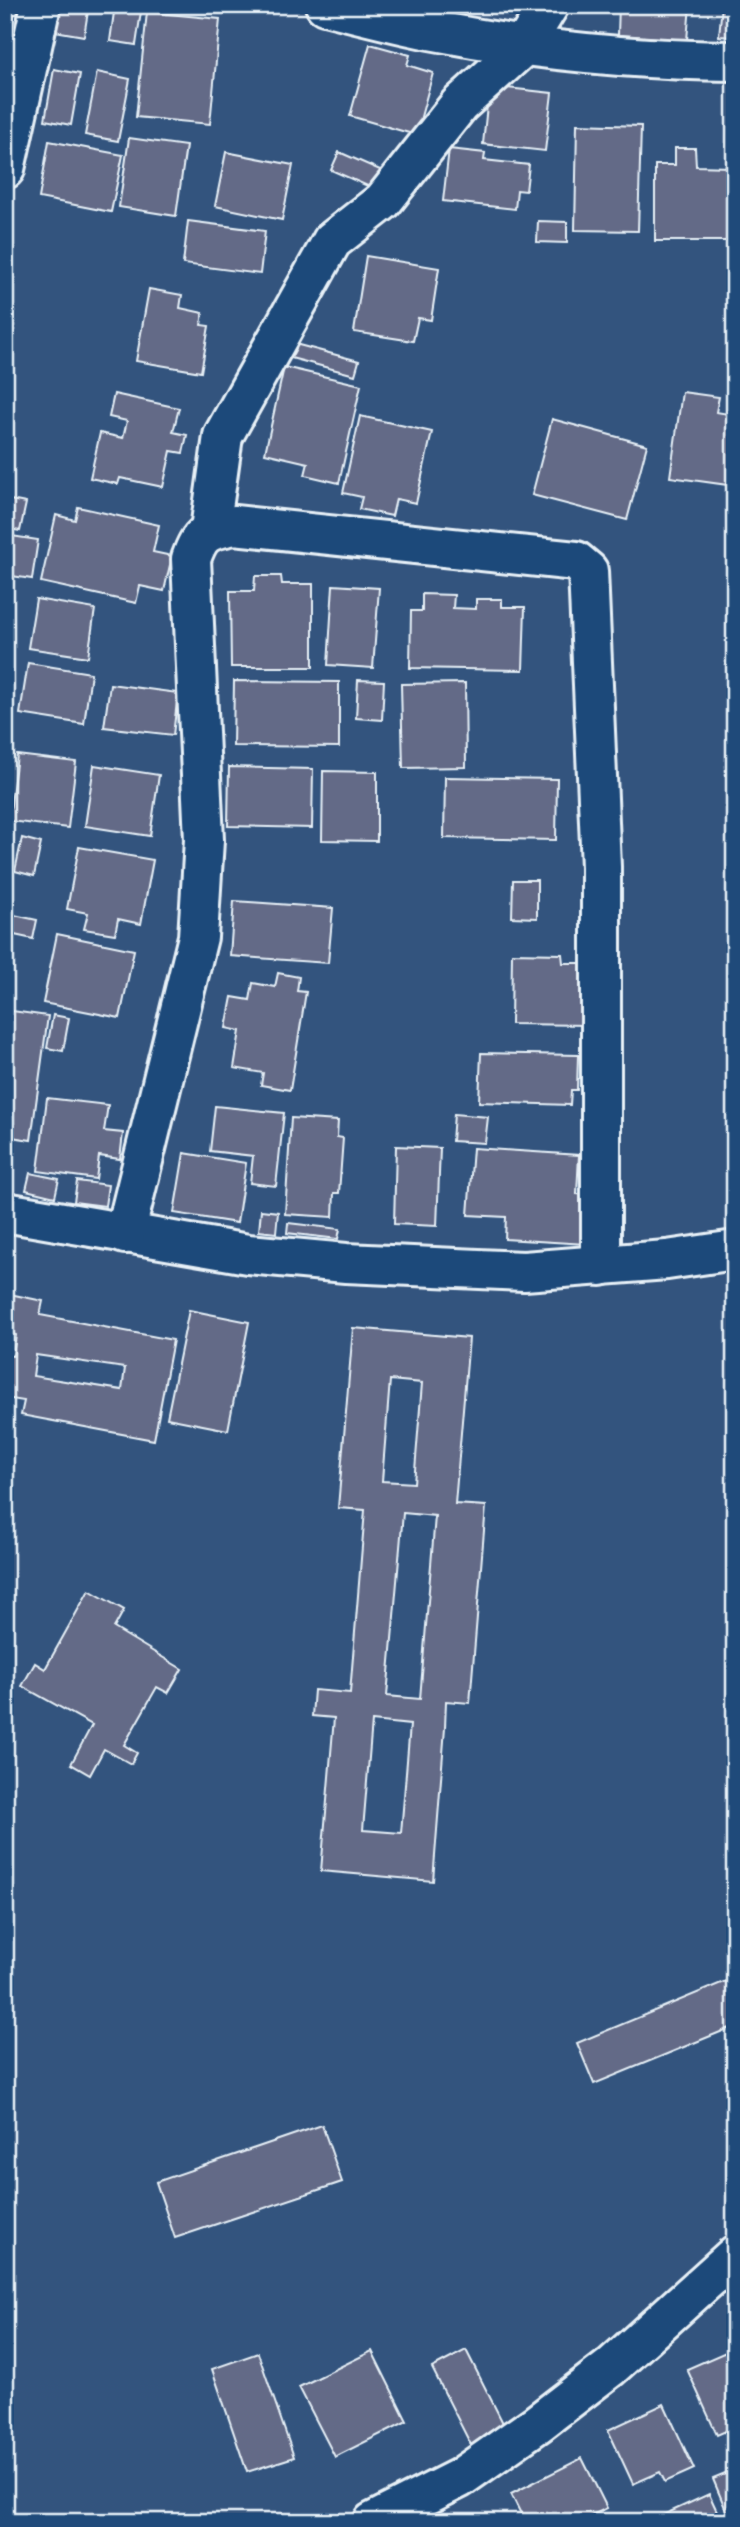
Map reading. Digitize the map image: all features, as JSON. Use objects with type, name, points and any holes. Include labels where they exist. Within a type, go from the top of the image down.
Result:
[{"type":"street","points":[[5,169],[41,5]]},
{"type":"street","points":[[325,5],[428,30],[524,46],[661,60],[735,61]]},
{"type":"street","points":[[210,530],[223,436],[332,241],[383,201],[459,105],[524,46],[550,5]]},
{"type":"street","points":[[125,1234],[198,937],[205,840],[191,559],[198,540],[210,530],[234,525],[576,561],[588,571],[601,867],[601,1266]]},
{"type":"street","points":[[5,1212],[248,1254],[346,1262],[524,1271],[667,1260],[735,1250]]},
{"type":"street","points":[[373,2522],[460,2478],[537,2424],[611,2367],[735,2255]]},
{"type":"building","points":[[54,5],[89,5],[84,36],[49,30]]},
{"type":"building","points":[[115,5],[142,5],[136,45],[110,41]]},
{"type":"building","points":[[619,5],[690,5],[687,40],[618,35]]},
{"type":"building","points":[[722,5],[735,5],[735,37],[719,36]]},
{"type":"building","points":[[147,12],[220,19],[210,124],[136,117]]},
{"type":"building","points":[[370,44],[410,55],[407,65],[433,73],[416,135],[350,116]]},
{"type":"building","points":[[54,69],[80,74],[71,125],[45,120]]},
{"type":"building","points":[[97,72],[130,79],[118,141],[85,135]]},
{"type":"building","points":[[489,86],[552,93],[545,151],[483,144]]},
{"type":"building","points":[[577,124],[641,126],[638,231],[575,230]]},
{"type":"building","points":[[129,138],[186,146],[176,216],[119,207]]},
{"type":"building","points":[[49,141],[123,155],[111,212],[39,198]]},
{"type":"building","points":[[675,148],[695,148],[696,166],[730,167],[731,241],[655,241],[655,165],[675,165]]},
{"type":"building","points":[[449,149],[485,153],[484,160],[529,165],[526,191],[517,190],[515,209],[443,201]]},
{"type":"building","points":[[226,152],[293,165],[282,220],[215,206]]},
{"type":"building","points":[[339,152],[387,173],[379,191],[331,170]]},
{"type":"building","points":[[188,221],[265,231],[260,274],[183,264]]},
{"type":"building","points":[[538,221],[567,222],[567,243],[537,242]]},
{"type":"building","points":[[366,256],[439,268],[431,320],[418,318],[413,341],[354,332]]},
{"type":"building","points":[[149,289],[182,295],[180,308],[203,313],[201,325],[209,326],[201,372],[136,361]]},
{"type":"building","points":[[295,344],[359,361],[355,375],[291,358]]},
{"type":"building","points":[[284,367],[361,385],[339,483],[305,475],[308,463],[265,453]]},
{"type":"building","points":[[682,392],[719,397],[716,412],[735,415],[735,486],[670,477]]},
{"type":"building","points":[[114,394],[179,408],[173,432],[187,435],[183,453],[171,451],[163,487],[120,478],[118,484],[90,478],[100,433],[123,438],[127,421],[109,417]]},
{"type":"building","points":[[360,416],[432,432],[416,503],[396,499],[392,516],[359,509],[362,497],[343,493]]},
{"type":"building","points":[[552,419],[647,445],[627,520],[532,495]]},
{"type":"building","points":[[5,499],[26,503],[20,531],[5,528]]},
{"type":"building","points":[[78,507],[159,525],[153,552],[172,556],[164,591],[140,586],[136,603],[41,582],[56,515],[75,520]]},
{"type":"building","points":[[5,535],[38,540],[32,579],[5,575]]},
{"type":"building","points":[[255,576],[281,576],[282,584],[313,584],[313,667],[231,667],[230,591],[254,591]]},
{"type":"building","points":[[333,585],[379,588],[373,668],[328,665]]},
{"type":"building","points":[[422,594],[454,595],[453,608],[476,609],[476,599],[502,599],[502,607],[525,607],[523,670],[410,668],[411,611],[422,611]]},
{"type":"building","points":[[36,599],[95,609],[88,657],[28,648]]},
{"type":"building","points":[[28,663],[91,673],[84,724],[20,714]]},
{"type":"building","points":[[358,680],[384,681],[382,720],[356,718]]},
{"type":"building","points":[[234,681],[339,682],[339,747],[233,746]]},
{"type":"building","points":[[465,683],[466,767],[403,768],[401,684]]},
{"type":"building","points":[[110,684],[178,693],[173,735],[104,727]]},
{"type":"building","points":[[17,755],[76,762],[68,828],[9,821]]},
{"type":"building","points":[[94,765],[159,775],[150,836],[85,826]]},
{"type":"building","points":[[229,767],[313,769],[312,828],[228,826]]},
{"type":"building","points":[[323,771],[377,772],[377,841],[322,840]]},
{"type":"building","points":[[445,777],[557,779],[556,840],[444,838]]},
{"type":"building","points":[[22,838],[41,843],[34,876],[15,871]]},
{"type":"building","points":[[79,847],[153,860],[141,924],[118,919],[115,934],[84,929],[88,913],[67,909]]},
{"type":"building","points":[[513,880],[537,880],[537,918],[512,917]]},
{"type":"building","points":[[234,901],[333,908],[328,963],[230,956]]},
{"type":"building","points":[[5,913],[37,920],[33,939],[5,933]]},
{"type":"building","points":[[57,934],[134,950],[120,1018],[43,1003]]},
{"type":"building","points":[[512,953],[562,954],[563,963],[590,963],[590,1025],[511,1024]]},
{"type":"building","points":[[278,973],[299,977],[297,991],[306,992],[290,1090],[261,1085],[263,1073],[234,1068],[240,1031],[226,1028],[232,997],[250,1000],[253,983],[275,987]]},
{"type":"building","points":[[5,1010],[48,1016],[31,1140],[5,1136]]},
{"type":"building","points":[[53,1015],[69,1018],[63,1051],[47,1048]]},
{"type":"building","points":[[481,1053],[578,1055],[577,1090],[571,1090],[570,1105],[479,1102]]},
{"type":"building","points":[[47,1098],[108,1105],[104,1131],[123,1133],[120,1159],[99,1156],[96,1179],[38,1171]]},
{"type":"building","points":[[215,1106],[284,1113],[276,1186],[250,1183],[253,1156],[210,1151]]},
{"type":"building","points":[[454,1114],[488,1117],[485,1143],[452,1141]]},
{"type":"building","points":[[291,1118],[338,1121],[337,1137],[343,1138],[339,1193],[334,1193],[333,1217],[285,1214]]},
{"type":"building","points":[[396,1146],[440,1148],[437,1226],[394,1224]]},
{"type":"building","points":[[473,1148],[579,1155],[577,1194],[588,1195],[586,1244],[505,1239],[506,1217],[468,1215]]},
{"type":"building","points":[[184,1153],[246,1163],[237,1223],[174,1213]]},
{"type":"building","points":[[30,1173],[59,1179],[55,1197],[26,1190]]},
{"type":"building","points":[[77,1181],[108,1185],[105,1206],[74,1202]]},
{"type":"building","points":[[261,1210],[278,1212],[276,1233],[259,1231]]},
{"type":"building","points":[[288,1223],[340,1229],[338,1239],[287,1233]]},
{"type":"building","points":[[5,1293],[43,1301],[40,1315],[173,1340],[154,1440],[21,1415],[24,1401],[5,1398],[5,1355],[13,1356],[16,1335],[5,1333]],"holes":[[[36,1355],[125,1368],[122,1390],[33,1376]]]},
{"type":"building","points":[[189,1310],[249,1322],[228,1430],[167,1418]]},
{"type":"building","points":[[353,1328],[469,1338],[455,1504],[486,1506],[470,1703],[446,1701],[433,1881],[321,1871],[334,1718],[312,1716],[314,1690],[350,1693],[365,1510],[338,1508]],"holes":[[[390,1380],[422,1383],[414,1483],[382,1481]],[[403,1513],[435,1516],[420,1699],[387,1696]],[[372,1721],[410,1725],[401,1833],[363,1830]]]},
{"type":"building","points":[[89,1590],[124,1610],[114,1628],[182,1669],[168,1693],[157,1687],[124,1745],[137,1753],[131,1764],[104,1749],[90,1775],[71,1764],[92,1725],[22,1686],[35,1663],[45,1669]]},
{"type":"building","points":[[726,1981],[735,2001],[735,2026],[594,2084],[577,2043]]},
{"type":"building","points":[[322,2125],[342,2182],[175,2238],[156,2182]]},
{"type":"building","points":[[735,2348],[735,2427],[717,2435],[687,2369]]},
{"type":"building","points":[[466,2350],[507,2431],[473,2449],[432,2368]]},
{"type":"building","points":[[372,2351],[407,2421],[335,2457],[299,2387]]},
{"type":"building","points":[[258,2353],[294,2457],[247,2472],[212,2369]]},
{"type":"building","points":[[664,2404],[694,2469],[665,2482],[660,2472],[633,2484],[608,2430]]},
{"type":"building","points":[[582,2458],[607,2508],[579,2522],[525,2522],[511,2494]]},
{"type":"building","points":[[735,2470],[735,2522],[731,2522],[713,2479]]},
{"type":"building","points":[[709,2494],[722,2522],[648,2522]]}]
